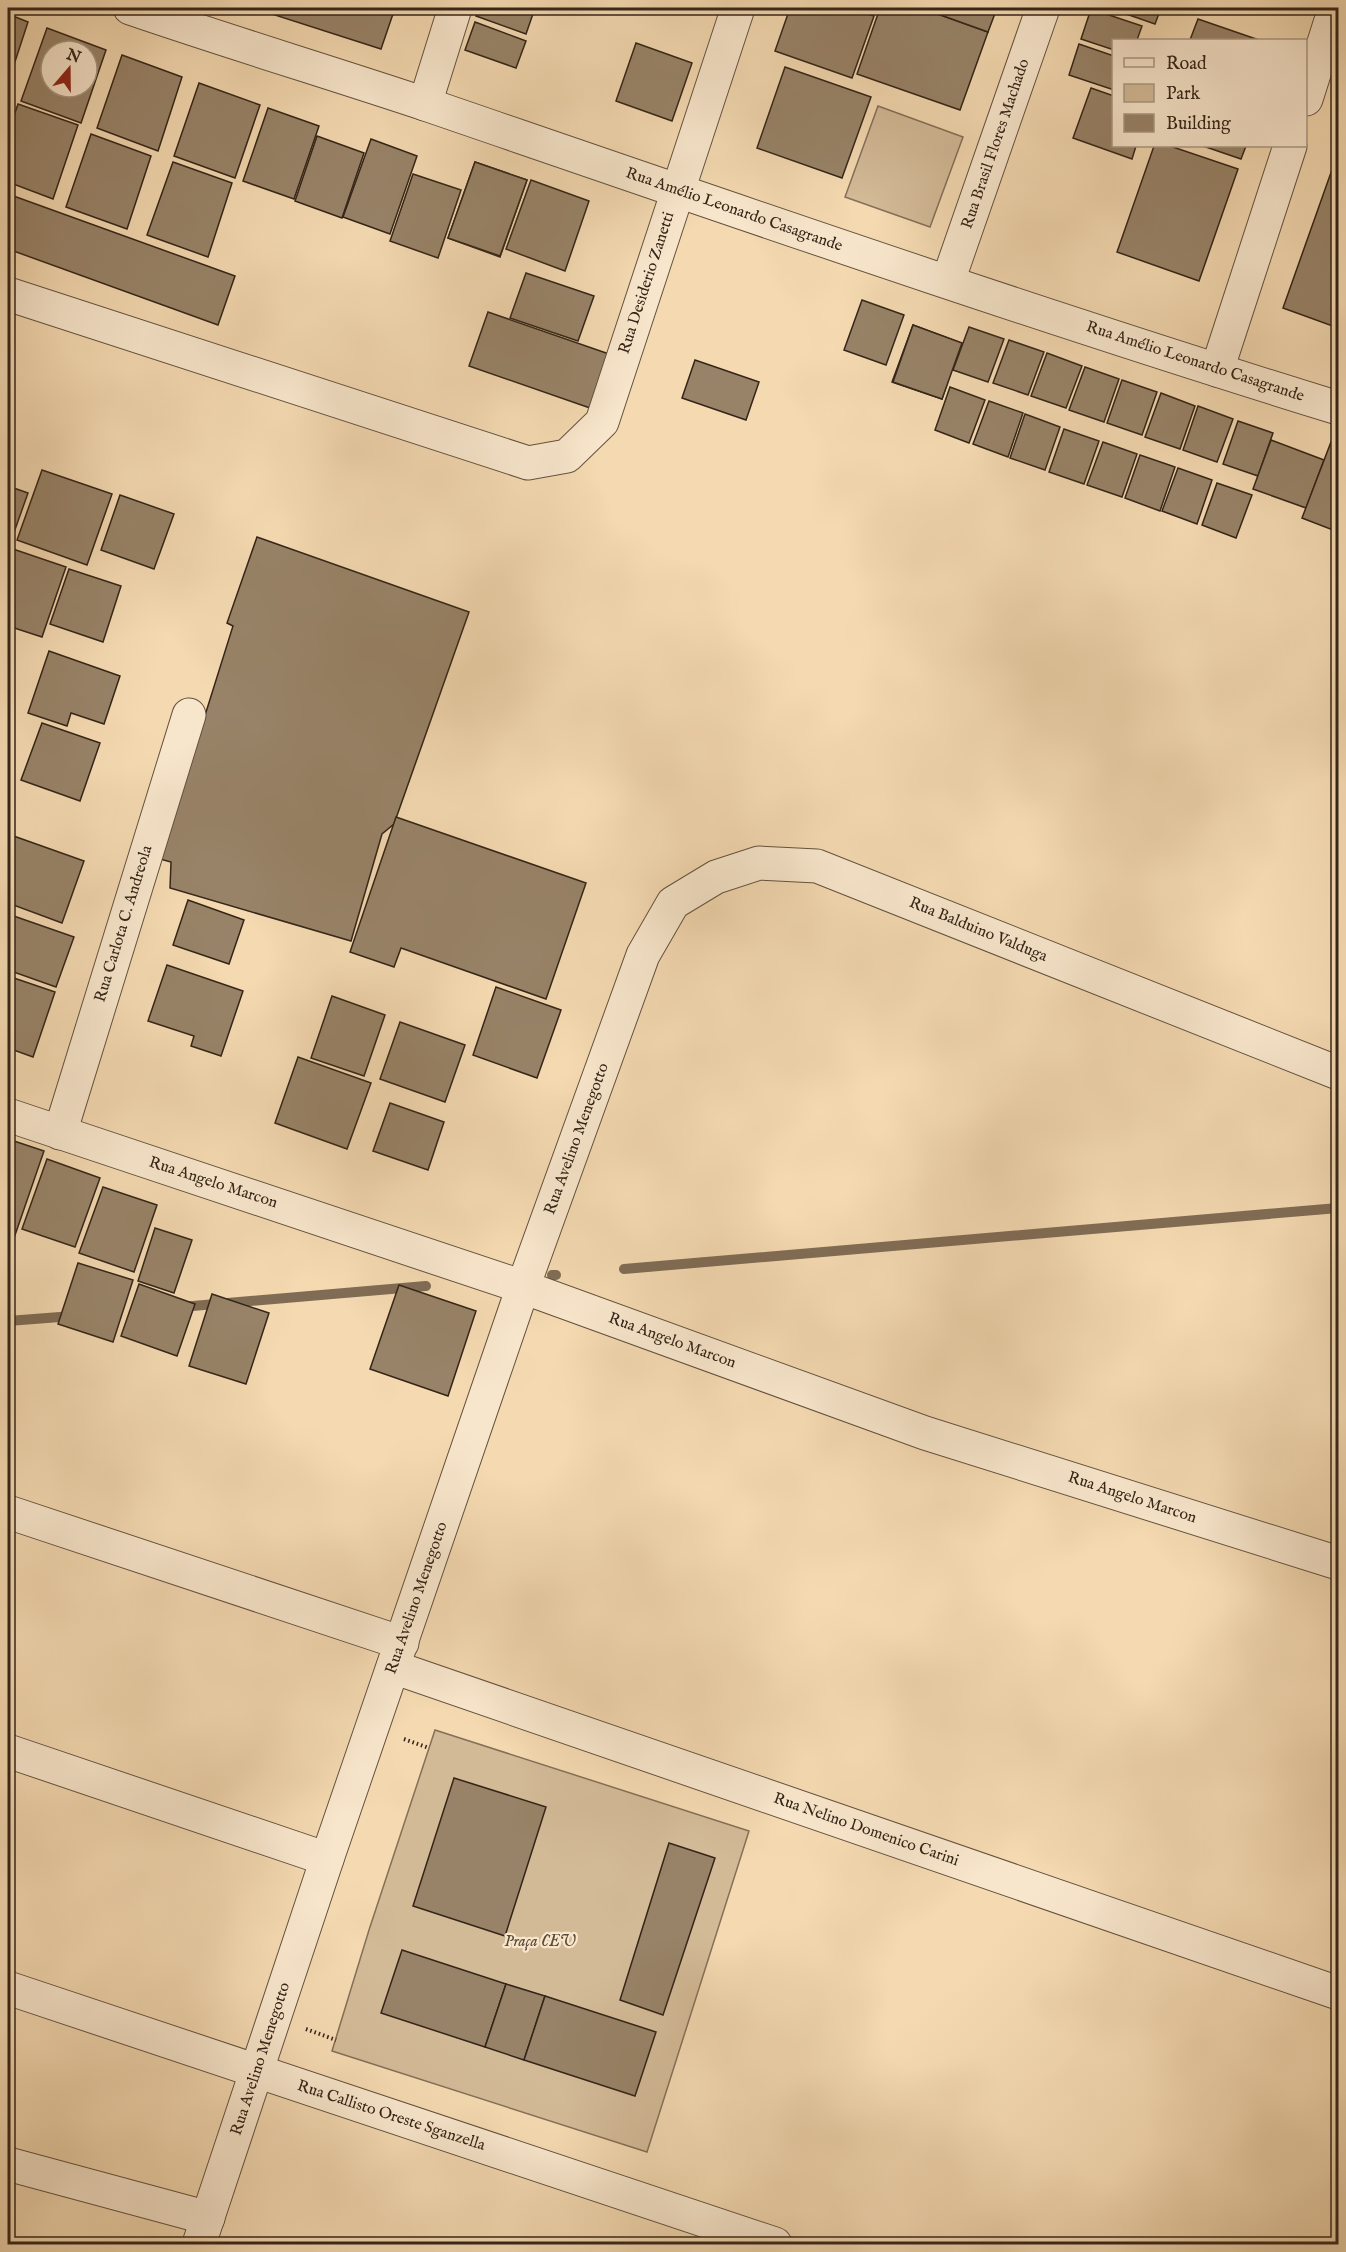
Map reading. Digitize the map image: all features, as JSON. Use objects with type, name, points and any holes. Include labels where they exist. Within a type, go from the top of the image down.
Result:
[{"type":"street","points":[[425,104],[455,8]]},
{"type":"street","name":"Rua Desiderio Zanetti","points":[[8,294],[528,464],[567,456],[602,422],[738,8]]},
{"type":"street","name":"Rua Brasil Flores Machado","points":[[948,281],[1043,8]]},
{"type":"street","points":[[1307,93],[1335,8]]},
{"type":"street","name":"Rua Amélio Leonardo Casagrande","points":[[140,9],[676,191],[1338,408]]},
{"type":"street","points":[[1217,370],[1290,147]]},
{"type":"street","name":"Rua Carlota C. Andreola","points":[[60,1133],[189,715]]},
{"type":"street","name":"Rua Balduino Valduga","points":[[644,955],[673,903],[716,877],[759,863],[817,866],[1338,1072]]},
{"type":"street","name":"Rua Avelino Menegotto","points":[[203,2231],[327,1859],[523,1287],[644,955]]},
{"type":"street","name":"Rua Angelo Marcon","points":[[8,1115],[523,1287],[925,1433],[1338,1563]]},
{"type":"street","name":"Rua Nelino Domenico Carini","points":[[8,1512],[398,1655],[1338,1993]]},
{"type":"street","points":[[8,1750],[327,1859]]},
{"type":"street","name":"Rua Callisto Oreste Sganzella","points":[[8,1988],[775,2244]]},
{"type":"street","points":[[8,2164],[203,2231]]},
{"type":"green space","points":[[878,106],[963,137],[930,227],[845,197]]},
{"type":"green space","name":"Praça CEU","points":[[435,1730],[749,1831],[647,2152],[332,2051]]},
{"type":"building","points":[[253,8],[395,8],[381,49]]},
{"type":"building","points":[[479,8],[535,8],[526,34],[476,16]]},
{"type":"building","points":[[689,8],[709,8],[707,14]]},
{"type":"building","points":[[790,8],[849,8],[874,16],[852,78],[775,51]]},
{"type":"building","points":[[880,8],[921,8],[988,32],[960,110],[857,74]]},
{"type":"building","points":[[921,8],[997,8],[988,32]]},
{"type":"building","points":[[1109,8],[1161,8],[1155,24]]},
{"type":"building","points":[[1091,9],[1142,26],[1137,39],[1112,39],[1112,49],[1081,39]]},
{"type":"building","points":[[8,14],[28,22],[8,83]]},
{"type":"building","points":[[1198,19],[1256,39],[1190,39]]},
{"type":"building","points":[[475,22],[526,41],[516,68],[465,50]]},
{"type":"building","points":[[47,28],[76,39],[43,39]]},
{"type":"building","points":[[636,43],[692,63],[672,121],[616,101]]},
{"type":"building","points":[[1079,44],[1112,55],[1112,89],[1069,75]]},
{"type":"building","points":[[99,47],[106,50],[99,70]]},
{"type":"building","points":[[39,50],[39,99],[89,99],[81,123],[21,101]]},
{"type":"building","points":[[122,55],[182,77],[158,151],[97,128]]},
{"type":"building","points":[[785,67],[871,97],[842,178],[757,148]]},
{"type":"building","points":[[199,83],[260,105],[235,178],[174,156]]},
{"type":"building","points":[[1091,88],[1112,95],[1112,147],[1136,147],[1132,159],[1073,138]]},
{"type":"building","points":[[18,104],[78,125],[53,199],[8,182],[8,133]]},
{"type":"building","points":[[268,108],[319,126],[294,199],[243,181]]},
{"type":"building","points":[[91,134],[151,156],[127,229],[66,207]]},
{"type":"building","points":[[317,136],[364,153],[342,218],[295,201]]},
{"type":"building","points":[[371,139],[417,156],[390,234],[343,217]]},
{"type":"building","points":[[1154,147],[1173,147],[1238,169],[1199,281],[1117,252]]},
{"type":"building","points":[[1206,147],[1246,147],[1241,159]]},
{"type":"building","points":[[173,162],[232,183],[208,257],[147,235]]},
{"type":"building","points":[[475,162],[527,180],[500,257],[448,238]]},
{"type":"building","points":[[475,162],[527,180],[500,256],[448,238]]},
{"type":"building","points":[[1334,164],[1338,166],[1338,328],[1283,308]]},
{"type":"building","points":[[413,174],[461,190],[438,258],[390,241]]},
{"type":"building","points":[[531,180],[589,201],[565,271],[506,249]]},
{"type":"building","points":[[8,194],[235,276],[218,325],[8,249]]},
{"type":"building","points":[[526,273],[594,296],[578,341],[510,318]]},
{"type":"building","points":[[862,300],[904,315],[886,365],[844,350]]},
{"type":"building","points":[[488,312],[609,354],[590,408],[469,366]]},
{"type":"building","points":[[913,325],[961,343],[942,399],[892,382]]},
{"type":"building","points":[[913,325],[962,343],[942,399],[893,382]]},
{"type":"building","points":[[969,327],[1004,339],[988,382],[953,370]]},
{"type":"building","points":[[1009,340],[1044,352],[1028,395],[993,383]]},
{"type":"building","points":[[1047,353],[1082,366],[1066,408],[1031,396]]},
{"type":"building","points":[[695,360],[759,382],[746,420],[682,398]]},
{"type":"building","points":[[1085,367],[1119,379],[1104,422],[1069,410]]},
{"type":"building","points":[[1122,380],[1157,392],[1142,435],[1107,423]]},
{"type":"building","points":[[950,387],[985,400],[969,443],[935,430]]},
{"type":"building","points":[[1161,393],[1195,406],[1180,449],[1145,437]]},
{"type":"building","points":[[989,401],[1023,413],[1008,457],[973,444]]},
{"type":"building","points":[[1198,406],[1233,419],[1217,462],[1183,450]]},
{"type":"building","points":[[1025,414],[1060,427],[1045,470],[1010,458]]},
{"type":"building","points":[[1238,421],[1273,433],[1258,476],[1223,464]]},
{"type":"building","points":[[1064,429],[1099,441],[1084,484],[1049,472]]},
{"type":"building","points":[[1271,440],[1324,460],[1306,508],[1253,489]]},
{"type":"building","points":[[1103,442],[1137,454],[1122,497],[1087,485]]},
{"type":"building","points":[[1331,442],[1338,444],[1338,532],[1302,518]]},
{"type":"building","points":[[1140,455],[1175,467],[1160,511],[1125,498]]},
{"type":"building","points":[[1178,468],[1212,480],[1197,524],[1162,511]]},
{"type":"building","points":[[42,470],[112,494],[87,565],[17,540]]},
{"type":"building","points":[[1217,483],[1252,495],[1236,538],[1202,525]]},
{"type":"building","points":[[8,486],[28,493],[12,538],[8,536]]},
{"type":"building","points":[[120,495],[174,514],[154,569],[101,550]]},
{"type":"building","points":[[257,537],[469,612],[394,824],[382,834],[351,941],[170,888],[171,862],[160,859],[233,626],[227,623]]},
{"type":"building","points":[[13,549],[66,567],[42,637],[8,626],[8,564]]},
{"type":"building","points":[[69,569],[121,586],[103,642],[50,624]]},
{"type":"building","points":[[49,651],[120,676],[104,724],[71,713],[67,726],[28,713]]},
{"type":"building","points":[[42,723],[100,743],[80,801],[21,780]]},
{"type":"building","points":[[396,817],[586,883],[546,999],[401,948],[394,967],[350,952]]},
{"type":"building","points":[[8,834],[84,861],[62,923],[8,903]]},
{"type":"building","points":[[188,900],[244,920],[229,964],[173,945]]},
{"type":"building","points":[[8,914],[74,937],[56,987],[8,970]]},
{"type":"building","points":[[167,965],[243,991],[221,1056],[191,1046],[194,1036],[148,1021]]},
{"type":"building","points":[[8,976],[55,992],[33,1057],[8,1048]]},
{"type":"building","points":[[496,987],[561,1010],[537,1078],[473,1055]]},
{"type":"building","points":[[332,996],[385,1015],[364,1076],[311,1058]]},
{"type":"building","points":[[400,1022],[465,1045],[445,1102],[380,1079]]},
{"type":"building","points":[[298,1057],[371,1083],[347,1149],[275,1123]]},
{"type":"building","points":[[390,1103],[444,1122],[428,1170],[373,1151]]},
{"type":"building","points":[[8,1139],[44,1151],[13,1241],[8,1239]]},
{"type":"building","points":[[47,1159],[100,1178],[75,1247],[22,1229]]},
{"type":"building","points":[[103,1187],[157,1205],[134,1272],[79,1253]]},
{"type":"building","points":[[155,1228],[192,1240],[174,1293],[138,1281]]},
{"type":"building","points":[[78,1263],[133,1280],[113,1342],[58,1324]]},
{"type":"building","points":[[139,1284],[195,1304],[177,1356],[121,1336]]},
{"type":"building","points":[[399,1285],[476,1311],[448,1396],[370,1369]]},
{"type":"building","points":[[212,1294],[269,1313],[246,1384],[189,1366]]},
{"type":"building","points":[[454,1778],[546,1807],[505,1936],[413,1906]]},
{"type":"building","points":[[669,1843],[715,1858],[663,2015],[620,2000]]},
{"type":"building","points":[[402,1950],[506,1984],[485,2047],[381,2013]]},
{"type":"building","points":[[506,1984],[545,1996],[524,2060],[485,2047]]},
{"type":"building","points":[[545,1996],[656,2032],[635,2096],[524,2060]]},
{"type":"waterway","points":[[624,1269],[1338,1208]]},
{"type":"waterway","points":[[181,1307],[426,1286]]},
{"type":"waterway","points":[[8,1321],[73,1316]]}]
